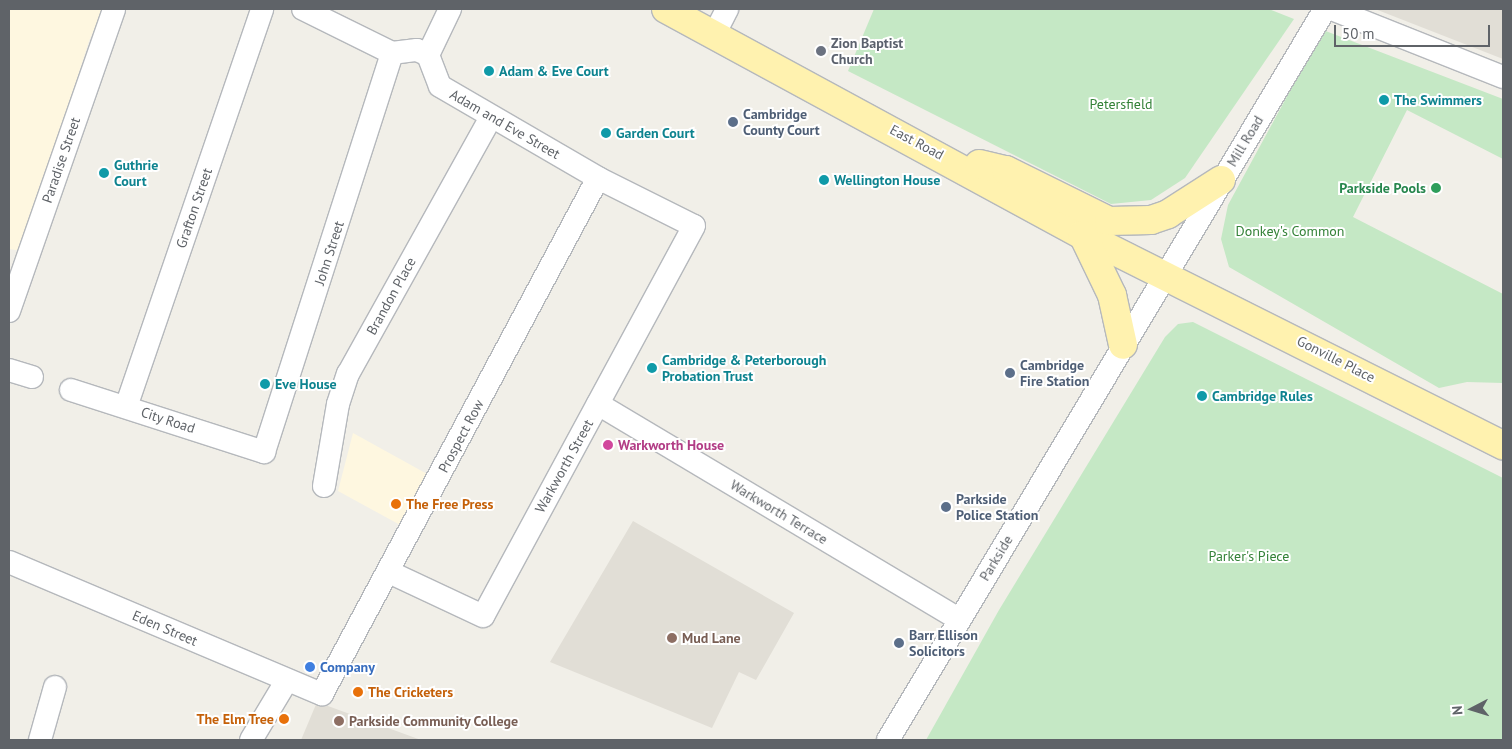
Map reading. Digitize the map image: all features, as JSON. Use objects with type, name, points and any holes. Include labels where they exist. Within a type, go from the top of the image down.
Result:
[{"type":"main road","name":"East Road","points":[[666,9],[943,156],[1082,235],[1167,275]]},
{"type":"main road","points":[[943,156],[1006,170],[1109,221],[1150,220],[1168,214],[1220,180]]},
{"type":"main road","points":[[1082,235],[1112,295],[1123,344]]},
{"type":"main road","name":"Gonville Place","points":[[1167,275],[1503,445]]},
{"type":"street","name":"Paradise Street","points":[[9,310],[114,9]]},
{"type":"street","name":"Grafton Street","points":[[126,407],[262,9]]},
{"type":"street","points":[[303,9],[392,53],[408,48],[428,55],[450,9]]},
{"type":"street","points":[[714,34],[727,9]]},
{"type":"street","name":"Mill Road","points":[[1167,275],[1220,180],[1325,9]]},
{"type":"street","points":[[1332,9],[1503,77]]},
{"type":"street","name":"John Street","points":[[264,452],[392,53]]},
{"type":"street","name":"Adam and Eve Street","points":[[428,55],[440,86],[598,178],[694,226]]},
{"type":"street","name":"Brandon Place","points":[[324,486],[338,404],[348,374],[491,117]]},
{"type":"street","name":"Prospect Row","points":[[322,694],[390,572],[598,178]]},
{"type":"street","name":"Warkworth Street","points":[[390,572],[482,616],[694,226]]},
{"type":"street","name":"Parkside","points":[[888,740],[1123,344],[1167,275]]},
{"type":"street","points":[[9,370],[32,376]]},
{"type":"street","name":"City Road","points":[[71,390],[264,452]]},
{"type":"street","name":"Warkworth Terrace","points":[[598,404],[959,619]]},
{"type":"street","name":"Eden Street","points":[[9,562],[322,694]]},
{"type":"street","points":[[251,740],[287,680]]},
{"type":"street","points":[[40,740],[55,687]]},
{"type":"shaded area","points":[[9,9],[103,9],[89,41],[22,251],[9,249]]},
{"type":"shaded area","points":[[1375,9],[1503,9],[1503,59]]},
{"type":"shaded area","points":[[353,433],[429,475],[402,526],[338,491]]},
{"type":"shaded area","name":"Mud Lane","points":[[633,521],[794,613],[756,680],[739,672],[712,728],[550,662]]},
{"type":"shaded area","name":"Parkside Community College","points":[[317,702],[421,740],[301,740]]},
{"type":"green space","name":"Petersfield","points":[[874,9],[1269,9],[1294,19],[1185,178],[1151,200],[1111,204],[848,71]]},
{"type":"green space","name":"Donkey's Common","points":[[1323,30],[1503,99],[1503,159],[1407,110],[1353,217],[1503,294],[1503,383],[1467,382],[1439,388],[1229,267],[1221,239],[1228,205]]},
{"type":"green space","name":"Parker's Piece","points":[[1193,322],[1503,478],[1503,740],[926,740],[999,610],[1165,337],[1178,324]]},
{"type":"place","name":"Zion Baptist Church","points":[[821,51]]},
{"type":"place","name":"Adam & Eve Court","points":[[489,71]]},
{"type":"place","name":"The Swimmers","points":[[1384,100]]},
{"type":"place","name":"Cambridge County Court","points":[[733,122]]},
{"type":"place","name":"Garden Court","points":[[606,133]]},
{"type":"place","name":"Guthrie Court","points":[[104,173]]},
{"type":"place","name":"Wellington House","points":[[824,180]]},
{"type":"place","name":"Parkside Pools","points":[[1436,188]]},
{"type":"place","name":"Cambridge & Peterborough Probation Trust","points":[[652,368]]},
{"type":"place","name":"Cambridge Fire Station","points":[[1010,373]]},
{"type":"place","name":"Eve House","points":[[265,384]]},
{"type":"place","name":"Cambridge Rules","points":[[1202,396]]},
{"type":"place","name":"Warkworth House","points":[[608,445]]},
{"type":"place","name":"The Free Press","points":[[396,504]]},
{"type":"place","name":"Parkside Police Station","points":[[946,507]]},
{"type":"place","name":"Mud Lane","points":[[672,638]]},
{"type":"place","name":"Barr Ellison Solicitors","points":[[899,643]]},
{"type":"place","name":"Company","points":[[310,667]]},
{"type":"place","name":"The Cricketers","points":[[358,692]]},
{"type":"place","name":"The Elm Tree","points":[[284,719]]},
{"type":"place","name":"Parkside Community College","points":[[339,721]]}]
